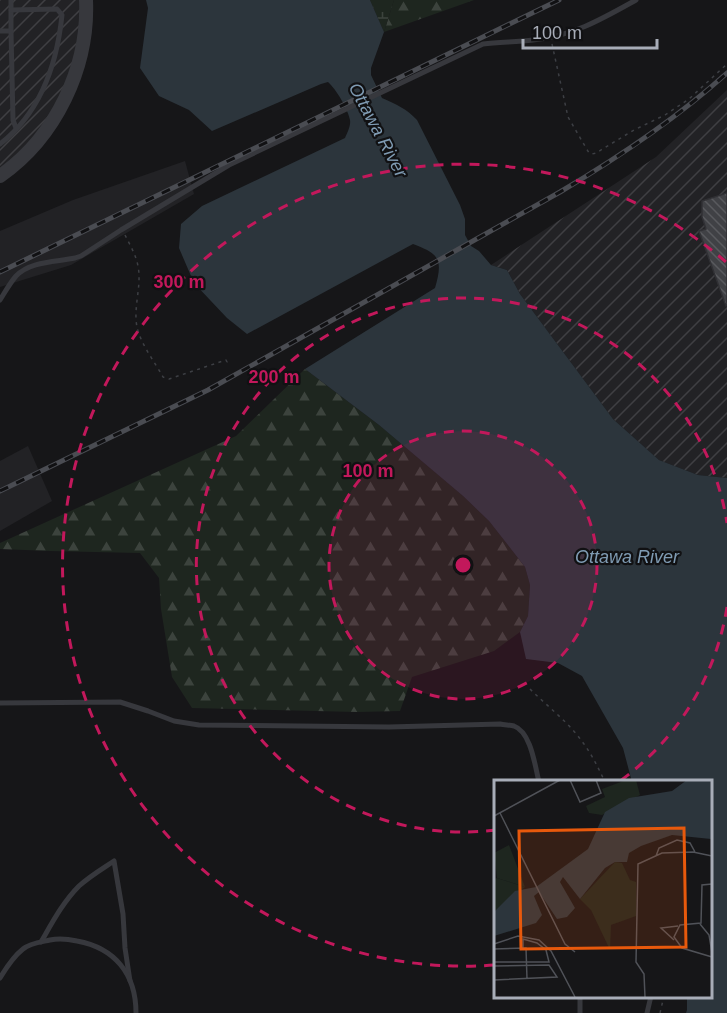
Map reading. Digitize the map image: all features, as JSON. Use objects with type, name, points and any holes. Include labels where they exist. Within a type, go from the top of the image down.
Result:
[{"type":"street","points":[[0,176],[28,152],[64,101],[77,70],[81,53],[86,0]]},
{"type":"lane","points":[[11,0],[13,120],[16,128]]},
{"type":"lane","points":[[0,300],[16,276],[26,268],[81,256],[229,165],[483,44],[534,40],[565,34],[593,24],[636,0]]},
{"type":"lane","points":[[0,144],[38,100],[55,57],[62,15],[57,9],[11,10]]},
{"type":"lane","points":[[0,31],[11,31]]},
{"type":"lane","points":[[0,703],[120,702],[174,721],[199,724],[389,727],[500,724],[515,727],[524,733],[538,780]]},
{"type":"lane","points":[[41,942],[78,888],[114,861],[136,1013]]},
{"type":"lane","points":[[0,978],[11,961],[25,947],[57,938],[89,943],[105,950],[122,966],[130,981]]},
{"type":"lane","points":[[646,1013],[650,998]]},
{"type":"path","points":[[551,37],[568,117],[588,153],[592,154],[665,115],[688,99],[727,64]]},
{"type":"path","points":[[122,229],[138,266],[137,327],[163,377],[169,380],[226,360],[224,365]]},
{"type":"path","points":[[530,690],[573,730],[595,761],[604,780]]},
{"type":"path","points":[[660,1013],[664,998]]},
{"type":"shaded area","points":[[0,0],[86,0],[84,36],[59,111],[0,176]]},
{"type":"shaded area","points":[[727,90],[727,478],[698,475],[659,460],[613,419],[520,294],[507,270],[491,265],[656,157]]},
{"type":"shaded area","points":[[185,161],[194,194],[71,265],[0,287],[0,231],[73,200]]},
{"type":"shaded area","points":[[28,446],[52,501],[0,531],[0,461]]},
{"type":"green space","points":[[370,0],[394,0],[384,32]]},
{"type":"green space","points":[[394,0],[474,0],[384,32]]},
{"type":"green space","points":[[305,369],[379,425],[489,521],[525,567],[530,585],[528,616],[520,632],[494,651],[412,677],[400,711],[192,708],[172,677],[161,609],[159,578],[140,553],[0,549],[0,543],[236,436]]},
{"type":"water","name":"Ottawa River","points":[[146,0],[370,0],[384,32],[371,68],[371,75],[382,98],[401,107],[417,120],[460,205],[465,219],[465,235],[471,246],[479,251],[491,265],[507,270],[520,294],[613,419],[659,460],[698,475],[727,478],[727,1013],[686,1013],[687,998],[712,998],[712,780],[631,780],[623,748],[582,676],[558,663],[526,659],[520,632],[528,616],[530,585],[525,567],[489,521],[379,425],[305,369],[435,288],[439,271],[437,259],[429,251],[413,244],[247,334],[227,318],[194,283],[179,248],[181,224],[202,206],[345,138],[350,120],[335,89],[328,82],[212,131],[189,110],[159,96],[140,68],[148,8]]},
{"type":"building","points":[[727,193],[726,306],[699,231],[706,229],[702,217],[702,201]]},
{"type":"railway","points":[[0,272],[559,0]]},
{"type":"railway","points":[[0,491],[208,390],[560,192],[646,137],[727,73]]}]
